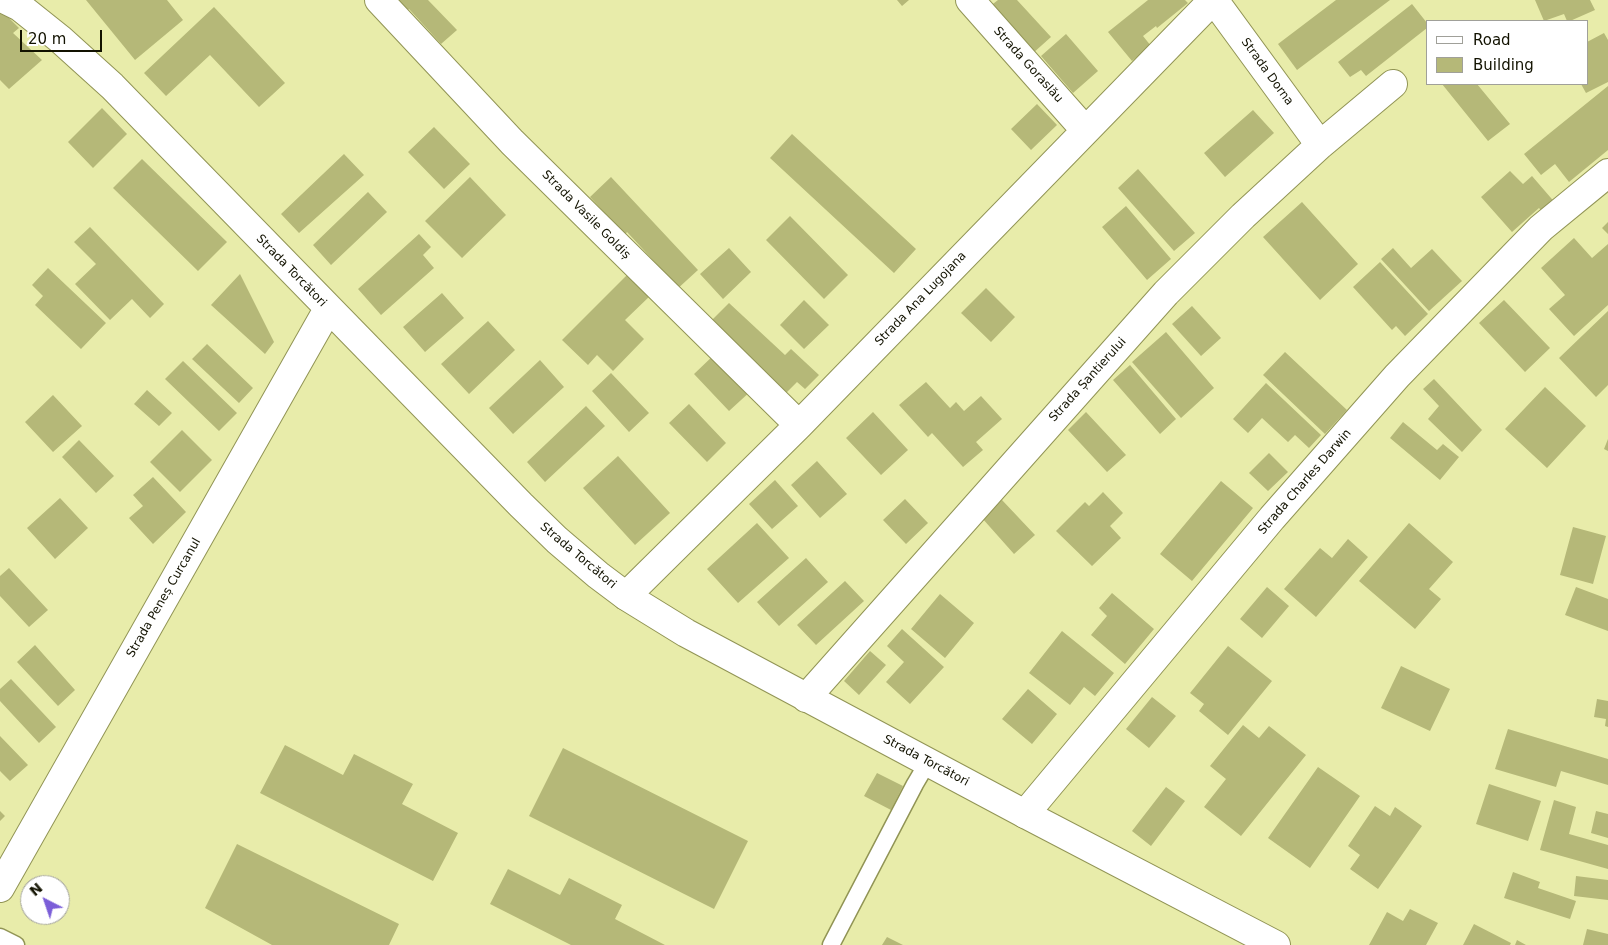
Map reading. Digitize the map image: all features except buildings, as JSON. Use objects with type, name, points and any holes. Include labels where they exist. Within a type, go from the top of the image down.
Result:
[{"type":"street","name":"Strada Torcători","points":[[6,0],[20,7],[60,39],[112,86],[551,535],[626,596],[686,633],[806,698],[1276,945]]},
{"type":"street","name":"Strada Vasile Goldiș","points":[[379,0],[512,142],[799,425]]},
{"type":"street","name":"Strada Goraslău","points":[[970,0],[1085,130]]},
{"type":"street","name":"Strada Ana Lugojana","points":[[626,596],[799,425],[1214,0]]},
{"type":"street","name":"Strada Dorna","points":[[1214,0],[1320,145]]},
{"type":"street","name":"Strada Șantierului","points":[[806,698],[1166,293],[1243,216],[1320,145],[1393,84]]},
{"type":"street","name":"Strada Charles Darwin","points":[[1025,814],[1272,518],[1398,376],[1541,228],[1608,173]]},
{"type":"street","name":"Strada Peneș Curcanul","points":[[0,888],[328,309]]},
{"type":"lane","points":[[831,945],[928,762]]},
{"type":"lane","points":[[0,937],[16,945]]}]
